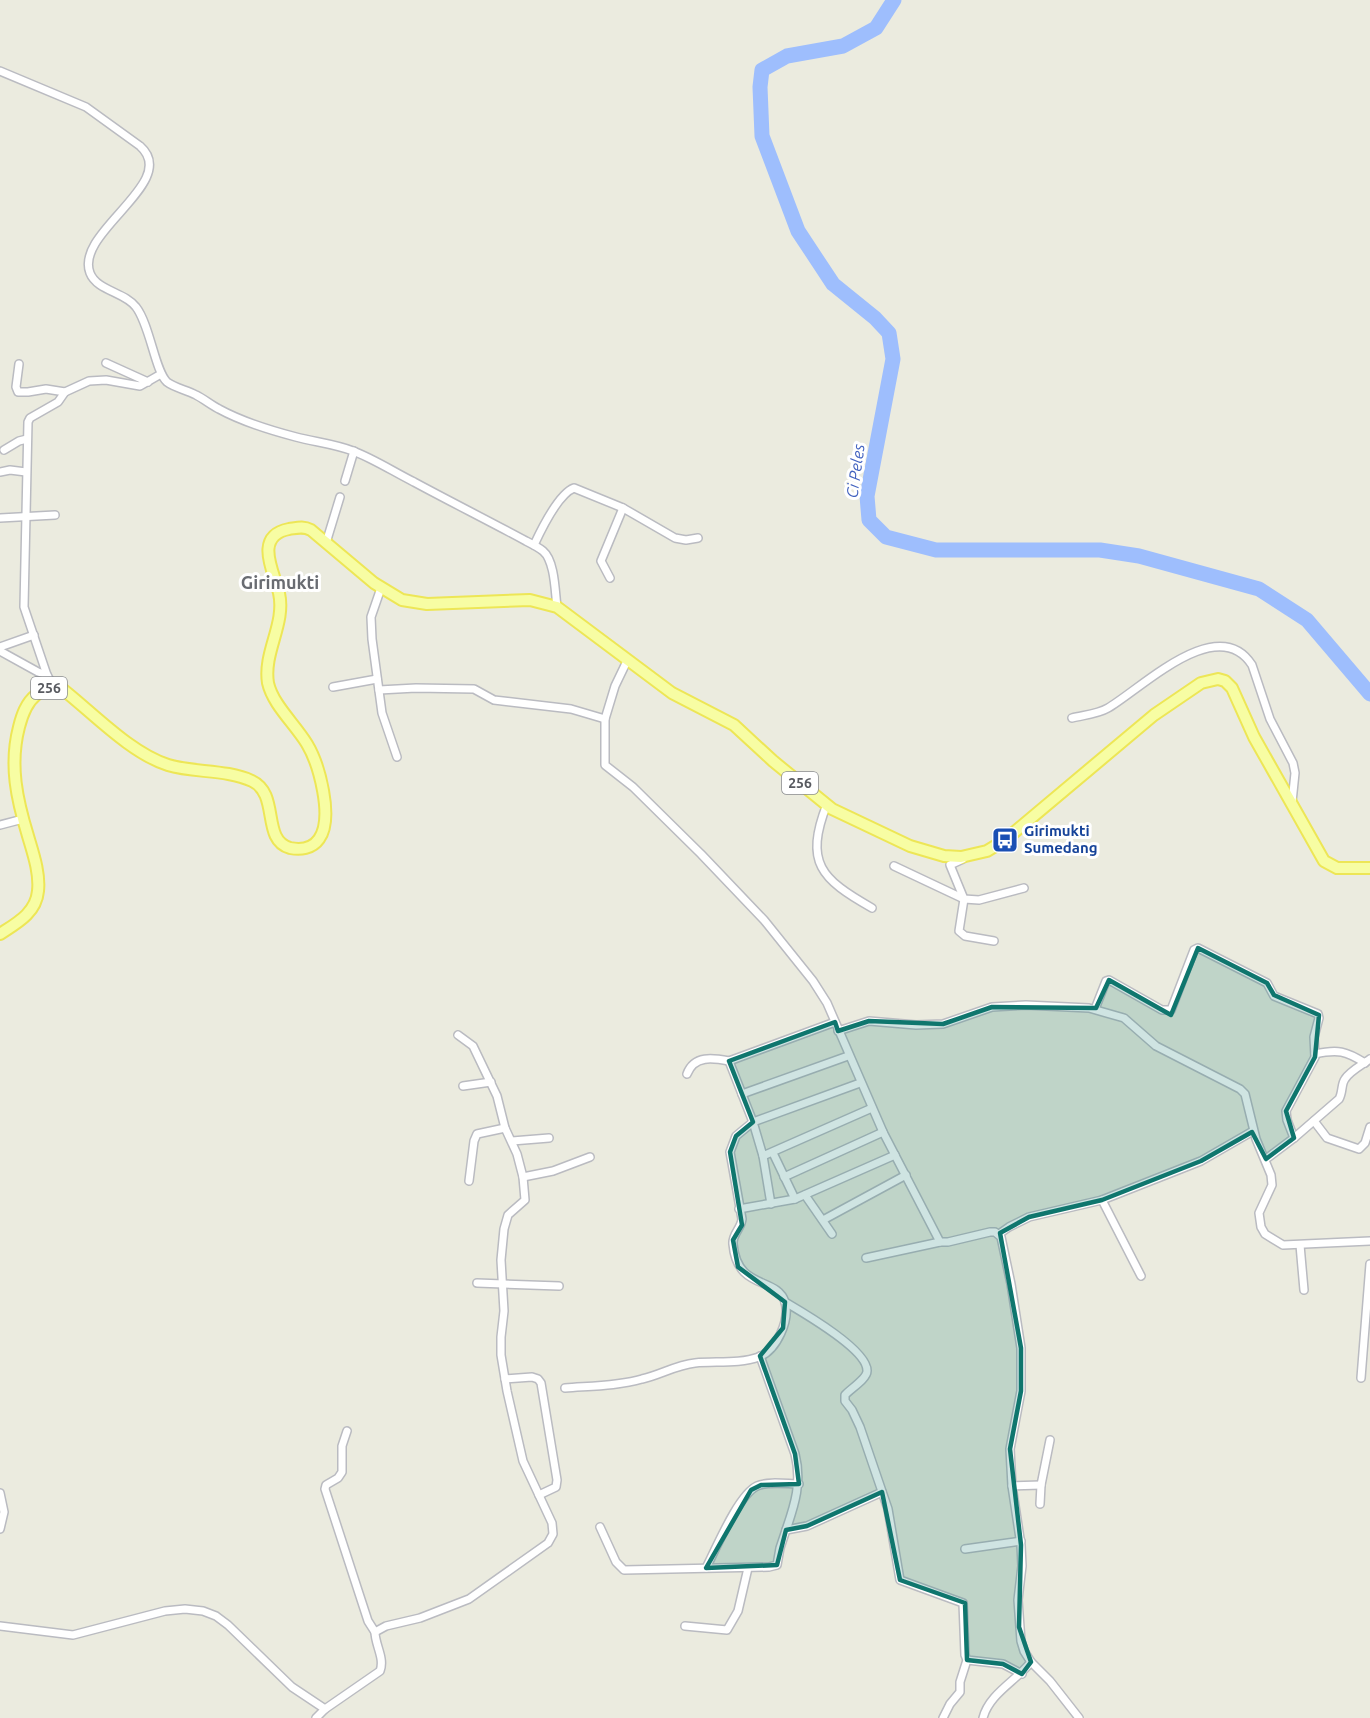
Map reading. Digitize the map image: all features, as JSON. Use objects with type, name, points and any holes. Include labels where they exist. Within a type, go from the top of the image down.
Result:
[{"type":"main road","name":"256","points":[[0,934],[27,915],[38,891],[37,872],[14,775],[17,733],[28,702],[38,693],[53,686],[61,688],[114,733],[159,761],[181,768],[244,778],[257,784],[266,796],[279,842],[293,848],[309,847],[318,841],[324,825],[323,791],[315,762],[307,744],[270,688],[268,664],[281,605],[267,552],[271,541],[277,534],[299,527],[308,529],[381,588],[402,600],[418,603],[530,600],[557,607],[676,696],[734,724],[773,761],[843,815],[922,850],[944,856],[966,856],[987,850],[1005,840],[1154,715],[1188,690],[1209,680],[1222,680],[1232,688],[1254,737],[1324,861],[1337,868],[1370,868]]},
{"type":"street","points":[[0,71],[86,107],[140,146],[147,154],[148,169],[139,191],[99,236],[88,263],[93,279],[129,299],[136,306],[144,320],[161,374],[168,382],[195,394],[222,411],[294,436],[354,451],[534,545],[548,558],[555,584],[557,607]]},
{"type":"street","points":[[106,363],[148,382]]},
{"type":"street","points":[[19,364],[16,387],[18,392],[28,393],[46,389],[65,392],[96,380],[140,387],[161,374]]},
{"type":"street","points":[[53,686],[47,675],[24,607],[27,439],[30,418],[58,402],[65,392]]},
{"type":"street","points":[[4,450],[27,439]]},
{"type":"street","points":[[345,481],[354,451]]},
{"type":"street","points":[[0,472],[10,470],[26,472]]},
{"type":"street","points":[[534,545],[547,520],[572,488],[623,508],[675,538],[686,540],[698,538]]},
{"type":"street","points":[[326,543],[340,497]]},
{"type":"street","points":[[610,578],[601,561],[623,508]]},
{"type":"street","points":[[0,518],[55,515]]},
{"type":"street","points":[[381,588],[371,617],[382,713],[397,757]]},
{"type":"street","points":[[0,649],[34,635]]},
{"type":"street","points":[[1072,718],[1106,709],[1196,650],[1212,646],[1235,649],[1248,658],[1252,664],[1270,719],[1293,763],[1295,773],[1292,802]]},
{"type":"street","points":[[0,649],[47,675]]},
{"type":"street","points":[[627,661],[615,686],[605,719],[604,760],[606,768],[633,787],[764,920],[813,981],[835,1022],[883,1132],[940,1242]]},
{"type":"street","points":[[333,687],[378,679]]},
{"type":"street","points":[[379,690],[474,689],[494,700],[563,708],[605,719]]},
{"type":"street","points":[[827,804],[816,836],[819,865],[835,884],[872,908]]},
{"type":"street","points":[[0,825],[23,819]]},
{"type":"street","points":[[966,856],[950,865],[964,899],[959,926],[962,934],[994,941]]},
{"type":"street","points":[[894,866],[964,899],[979,900],[1024,888]]},
{"type":"street","points":[[1095,1009],[1106,981],[1109,980],[1162,1010],[1171,1010],[1194,950],[1198,948],[1267,983],[1274,996],[1319,1015],[1314,1037],[1315,1054],[1286,1111],[1294,1138]]},
{"type":"street","points":[[838,1031],[869,1021],[916,1025],[943,1024],[978,1010],[1000,1006],[1095,1009],[1124,1018],[1156,1046],[1240,1089],[1247,1100],[1253,1131],[1271,1175],[1272,1185],[1259,1213],[1261,1227],[1265,1234],[1283,1245],[1370,1241]]},
{"type":"street","points":[[687,1074],[691,1066],[706,1059],[729,1061],[835,1022]]},
{"type":"street","points":[[375,1632],[386,1626],[420,1618],[469,1599],[548,1544],[553,1534],[552,1523],[523,1461],[517,1442],[501,1344],[504,1311],[501,1260],[504,1229],[508,1215],[525,1200],[523,1177],[512,1141],[505,1128],[492,1082],[472,1046],[458,1035]]},
{"type":"street","points":[[1315,1054],[1341,1051],[1367,1061]]},
{"type":"street","points":[[742,1094],[848,1056]]},
{"type":"street","points":[[729,1061],[753,1122],[763,1156],[771,1204]]},
{"type":"street","points":[[1266,1159],[1294,1138],[1339,1098],[1346,1076],[1367,1061]]},
{"type":"street","points":[[463,1086],[492,1082]]},
{"type":"street","points":[[565,1388],[641,1380],[677,1366],[728,1362],[760,1356],[774,1343],[786,1320],[785,1302],[781,1295],[741,1271],[736,1263],[733,1240],[742,1224],[730,1152],[736,1136],[753,1122],[860,1083]]},
{"type":"street","points":[[763,1156],[872,1108]]},
{"type":"street","points":[[1314,1121],[1327,1138],[1359,1149],[1365,1143],[1370,1128]]},
{"type":"street","points":[[469,1181],[477,1134],[505,1128]]},
{"type":"street","points":[[866,1258],[990,1232],[999,1234],[1029,1217],[1102,1200],[1201,1161],[1253,1131]]},
{"type":"street","points":[[784,1177],[883,1132]]},
{"type":"street","points":[[512,1141],[549,1138]]},
{"type":"street","points":[[773,1153],[795,1199]]},
{"type":"street","points":[[739,1209],[795,1199],[895,1155]]},
{"type":"street","points":[[523,1177],[553,1172],[590,1157]]},
{"type":"street","points":[[823,1220],[906,1175]]},
{"type":"street","points":[[805,1195],[832,1234]]},
{"type":"street","points":[[1102,1200],[1141,1276]]},
{"type":"street","points":[[999,1234],[1011,1284],[1021,1348],[1020,1391],[1010,1449],[1012,1486],[1021,1541],[1019,1627],[1024,1652],[1079,1718]]},
{"type":"street","points":[[1300,1245],[1304,1290]]},
{"type":"street","points":[[1361,1378],[1370,1264]]},
{"type":"street","points":[[477,1283],[559,1286]]},
{"type":"street","points":[[785,1302],[827,1328],[863,1359],[867,1371],[866,1376],[845,1395],[844,1401],[852,1410],[860,1427],[882,1491],[892,1527],[900,1580],[963,1603],[965,1655],[968,1660]]},
{"type":"street","points":[[600,1527],[616,1562],[624,1570],[748,1568],[777,1565],[799,1484],[799,1469],[760,1356]]},
{"type":"street","points":[[505,1379],[532,1377],[541,1383],[557,1480],[556,1487],[539,1495]]},
{"type":"street","points":[[316,1718],[325,1709],[380,1671],[382,1665],[374,1641],[375,1632],[368,1622],[325,1488],[342,1472],[342,1446],[346,1431]]},
{"type":"street","points":[[1040,1504],[1041,1485],[1050,1440]]},
{"type":"street","points":[[706,1568],[731,1519],[751,1490],[761,1485],[799,1484]]},
{"type":"street","points":[[1012,1486],[1041,1485]]},
{"type":"street","points":[[786,1530],[807,1526],[882,1491]]},
{"type":"street","points":[[0,1493],[4,1512],[0,1529]]},
{"type":"street","points":[[965,1549],[1021,1541]]},
{"type":"street","points":[[685,1626],[723,1631],[730,1627],[740,1605],[748,1568]]},
{"type":"street","points":[[0,1626],[73,1635],[165,1611],[185,1609],[202,1611],[216,1616],[228,1625],[292,1687],[325,1709]]},
{"type":"street","points":[[968,1660],[1003,1664],[1022,1674]]},
{"type":"street","points":[[943,1718],[950,1704],[959,1695],[960,1682],[968,1660]]},
{"type":"street","points":[[983,1718],[988,1702],[1022,1674],[1031,1662]]},
{"type":"highlighted area","points":[[1198,948],[1267,983],[1274,995],[1319,1015],[1315,1057],[1286,1111],[1294,1138],[1266,1159],[1252,1132],[1201,1161],[1102,1200],[1029,1217],[1000,1233],[1021,1348],[1021,1391],[1010,1449],[1021,1545],[1019,1627],[1031,1662],[1022,1674],[1003,1664],[967,1660],[965,1603],[900,1580],[882,1492],[807,1526],[786,1530],[777,1565],[706,1568],[751,1490],[761,1485],[799,1484],[795,1454],[760,1356],[783,1328],[785,1302],[738,1267],[733,1240],[742,1225],[730,1152],[736,1136],[753,1122],[729,1061],[835,1022],[838,1031],[869,1021],[943,1024],[992,1007],[1096,1008],[1109,980],[1171,1015]]},
{"type":"waterway","name":"Ci Peles","points":[[894,0],[876,28],[843,46],[787,56],[762,70],[760,87],[762,136],[798,231],[833,284],[875,318],[889,333],[893,359],[867,496],[869,520],[886,537],[936,550],[1100,550],[1139,556],[1259,589],[1307,620],[1370,694]]},
{"type":"place","name":"Girimukti Sumedang","points":[[1005,840]]},
{"type":"district","name":"Girimukti","points":[[280,583]]}]
